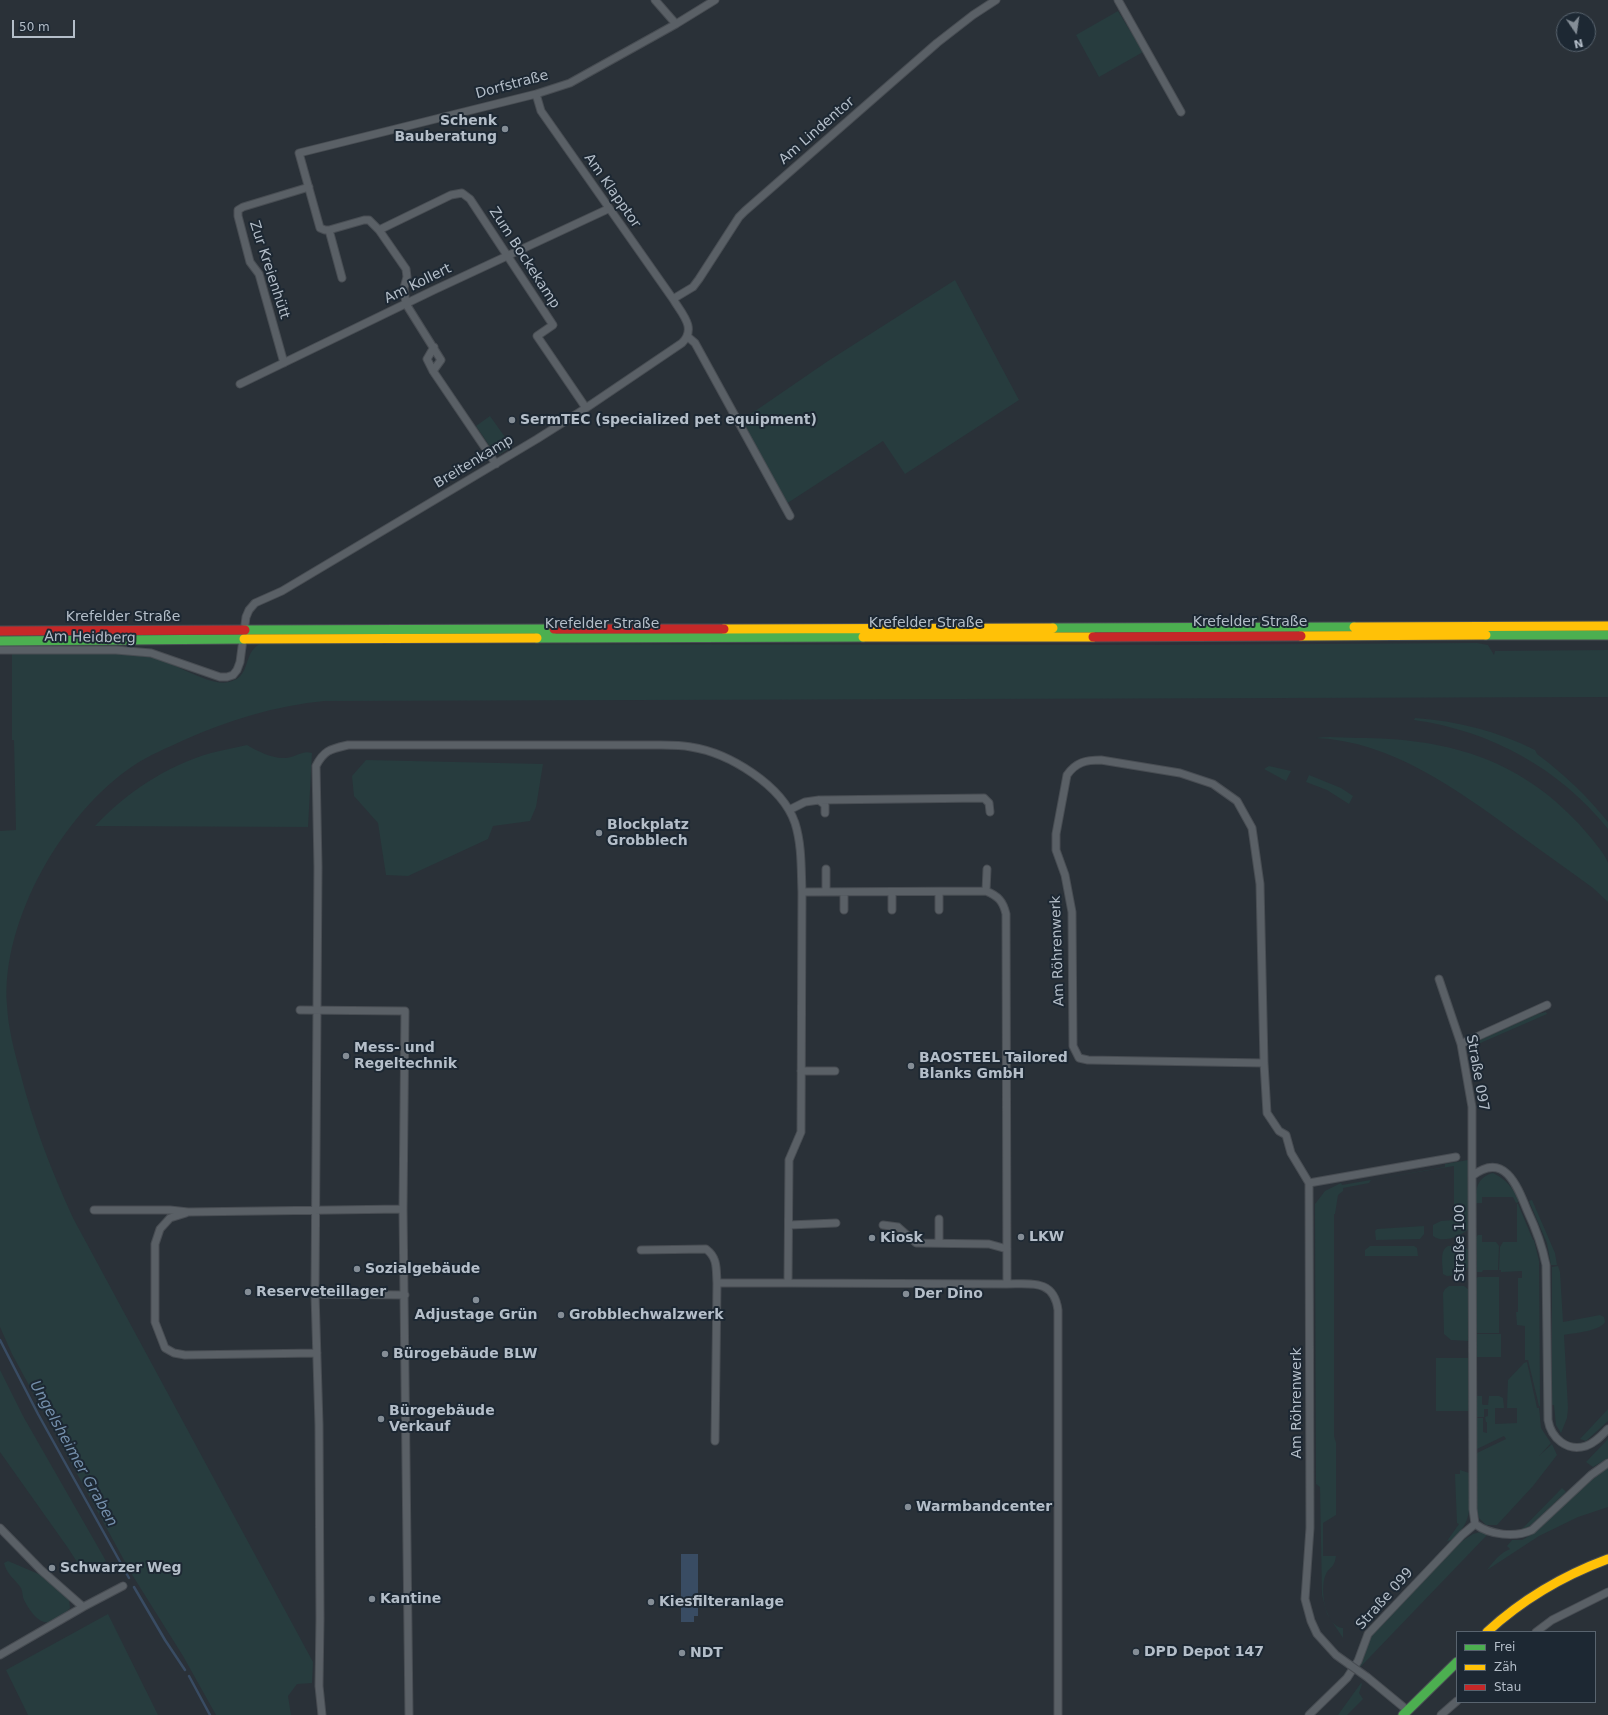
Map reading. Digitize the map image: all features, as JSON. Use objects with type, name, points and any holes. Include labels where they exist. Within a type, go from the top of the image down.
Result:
[{"type":"main road","name":"Krefelder Straße","points":[[0,641],[245,635],[1608,626]]},
{"type":"main road","name":"Krefelder Straße","points":[[0,631],[245,635],[1608,635]]},
{"type":"main road","points":[[1488,1631],[1505,1614],[1542,1588],[1582,1568],[1608,1559]]},
{"type":"main road","points":[[1405,1713],[1456,1663]]},
{"type":"street","points":[[655,0],[676,24]]},
{"type":"street","name":"Dorfstraße","points":[[308,187],[299,153],[536,94],[570,83],[676,24],[715,0]]},
{"type":"street","name":"Am Lindentor","points":[[673,299],[696,283],[739,217],[745,211],[937,43],[973,15],[996,0]]},
{"type":"street","points":[[1118,0],[1182,112]]},
{"type":"street","name":"Am Klapptor","points":[[536,94],[541,111],[608,209],[673,299]]},
{"type":"street","points":[[308,187],[320,228],[329,230],[364,220],[369,220],[374,223],[406,269],[407,277],[404,288],[406,304],[441,360],[433,371]]},
{"type":"street","name":"Zur Kreienhütt","points":[[284,363],[259,274],[250,262],[238,216],[238,210],[242,207],[308,187]]},
{"type":"street","name":"Zum Bockekamp","points":[[379,230],[451,195],[462,193],[470,199],[553,325],[536,336],[586,408]]},
{"type":"street","name":"Am Kollert","points":[[240,384],[507,255],[608,209]]},
{"type":"street","points":[[329,230],[342,278]]},
{"type":"street","points":[[673,299],[687,322],[689,329],[688,337],[695,343],[790,516]]},
{"type":"street","name":"Breitenkamp","points":[[245,635],[246,617],[249,610],[255,603],[282,591],[496,464],[586,408],[682,343],[688,337]]},
{"type":"street","points":[[434,347],[427,359],[433,371],[496,464]]},
{"type":"street","name":"Am Heidberg","points":[[0,650],[116,650],[150,653],[220,677],[233,675],[237,670],[242,655],[245,635]]},
{"type":"street","points":[[322,1715],[319,1686],[319,1425],[315,1294],[315,1210],[317,1010],[316,766],[322,756],[333,748],[348,745],[661,745],[692,747],[723,757],[753,773],[775,791],[789,810],[795,823],[800,842],[802,892],[801,1132],[789,1160],[788,1282]]},
{"type":"street","name":"Am Röhrenwerk","points":[[1264,1063],[1088,1060],[1079,1058],[1073,1046],[1072,912],[1065,875],[1056,850],[1056,834],[1067,775],[1072,767],[1088,760],[1102,760],[1180,772],[1213,784],[1237,801],[1252,828],[1260,884],[1264,1063],[1267,1113],[1279,1131],[1286,1135],[1290,1153],[1309,1183],[1310,1521],[1305,1599],[1311,1621],[1317,1634],[1325,1645],[1336,1655],[1367,1677],[1405,1713]]},
{"type":"street","points":[[789,810],[805,802],[819,800],[984,798],[989,803],[990,812]]},
{"type":"street","points":[[819,800],[825,805],[825,813]]},
{"type":"street","points":[[826,869],[826,892]]},
{"type":"street","points":[[986,891],[987,869]]},
{"type":"street","points":[[802,892],[986,891],[996,895],[1004,904],[1006,914],[1007,1284]]},
{"type":"street","points":[[844,892],[844,910]]},
{"type":"street","points":[[892,892],[892,910]]},
{"type":"street","points":[[939,892],[939,910]]},
{"type":"street","name":"Straße 097","points":[[1439,979],[1461,1044],[1472,1107],[1472,1176]]},
{"type":"street","points":[[1461,1044],[1547,1005]]},
{"type":"street","points":[[300,1010],[405,1011],[403,1210],[409,1715]]},
{"type":"street","points":[[801,1071],[835,1071]]},
{"type":"street","points":[[1309,1183],[1456,1157]]},
{"type":"street","points":[[1472,1176],[1479,1170],[1488,1167],[1496,1167],[1510,1175],[1517,1184],[1542,1243],[1546,1266],[1549,1428],[1555,1438],[1576,1448],[1586,1446],[1596,1441],[1608,1429]]},
{"type":"street","name":"Straße 100","points":[[1472,1176],[1473,1508],[1475,1524]]},
{"type":"street","points":[[94,1210],[170,1210],[188,1212],[403,1210]]},
{"type":"street","points":[[188,1212],[170,1218],[160,1229],[155,1244],[155,1322],[165,1348],[174,1353],[185,1355],[317,1353]]},
{"type":"street","points":[[938,1219],[939,1243]]},
{"type":"street","points":[[789,1225],[836,1223]]},
{"type":"street","points":[[883,1226],[898,1227],[916,1243],[988,1244],[1007,1249]]},
{"type":"street","points":[[641,1250],[706,1249],[712,1254],[716,1262],[715,1441]]},
{"type":"street","points":[[716,1283],[788,1282],[1007,1284],[1037,1285],[1050,1290],[1057,1299],[1058,1310],[1058,1715]]},
{"type":"street","points":[[315,1294],[405,1295]]},
{"type":"street","points":[[1475,1524],[1479,1527],[1503,1534],[1522,1534],[1532,1530],[1591,1475],[1608,1463]]},
{"type":"street","name":"Straße 099","points":[[1309,1715],[1347,1678],[1358,1661],[1368,1634],[1462,1535],[1475,1524]]},
{"type":"street","points":[[0,1528],[40,1570],[83,1607]]},
{"type":"street","points":[[0,1655],[83,1607],[123,1586]]},
{"type":"street","points":[[1537,1631],[1552,1620],[1608,1592]]},
{"type":"street","points":[[1441,1715],[1456,1702]]},
{"type":"green space","points":[[1118,11],[1143,52],[1099,77],[1076,35]]},
{"type":"green space","points":[[955,280],[1019,400],[905,474],[883,441],[786,504],[742,420],[828,361]]},
{"type":"green space","points":[[490,416],[512,447],[500,454],[495,454],[476,426]]},
{"type":"green space","points":[[1477,643],[1488,645],[1494,655],[1495,651],[1608,650],[1608,697],[324,701],[270,710],[218,726],[145,758],[108,786],[83,811],[61,839],[42,871],[26,904],[14,938],[8,972],[7,1005],[10,1030],[25,1091],[50,1164],[73,1218],[313,1662],[312,1683],[297,1684],[288,1696],[291,1715],[216,1715],[183,1656],[131,1573],[12,1354],[0,1327],[0,831],[16,830],[14,740],[12,740],[12,654],[97,653],[141,656],[155,658],[203,678],[221,683],[229,682],[241,675],[254,648],[260,644],[1154,645]]},
{"type":"green space","points":[[1415,718],[1461,724],[1491,732],[1535,750],[1537,754],[1566,777],[1592,803],[1608,822],[1608,829],[1589,807],[1568,788],[1522,756],[1496,743],[1470,733],[1442,725],[1414,720]]},
{"type":"green space","points":[[1331,737],[1390,739],[1421,742],[1478,756],[1505,768],[1531,783],[1556,801],[1579,824],[1600,849],[1608,863],[1608,902],[1593,888],[1492,815],[1446,784],[1396,758],[1370,748],[1344,741],[1316,738]]},
{"type":"green space","points":[[247,745],[265,754],[280,758],[289,758],[308,752],[312,753],[308,827],[95,826],[120,802],[133,792],[178,765],[215,752]]},
{"type":"green space","points":[[366,760],[543,764],[536,807],[530,821],[493,826],[488,839],[408,876],[386,875],[378,823],[354,796],[352,776]]},
{"type":"green space","points":[[1269,766],[1291,771],[1286,781],[1264,769]]},
{"type":"green space","points":[[1309,775],[1341,788],[1353,796],[1349,804],[1327,790],[1306,782]]},
{"type":"green space","points":[[1546,1012],[1547,1014],[1469,1048],[1475,1062],[1473,1063],[1468,1049],[1471,1044],[1538,1014]]},
{"type":"green space","points":[[1468,1160],[1469,1229],[1451,1238],[1442,1239],[1433,1236],[1433,1225],[1441,1221],[1454,1220],[1454,1166],[1371,1180],[1369,1183],[1343,1188],[1343,1191],[1338,1195],[1334,1214],[1334,1436],[1336,1443],[1336,1515],[1323,1523],[1323,1556],[1336,1556],[1333,1565],[1327,1571],[1323,1588],[1325,1606],[1328,1614],[1337,1626],[1343,1628],[1343,1638],[1327,1614],[1322,1595],[1320,1487],[1316,1484],[1315,1204],[1325,1191],[1341,1183],[1342,1185],[1445,1167],[1445,1164]]},
{"type":"green space","points":[[1493,1173],[1509,1185],[1519,1202],[1516,1203],[1513,1197],[1482,1197],[1482,1203],[1476,1203],[1478,1184],[1484,1177]]},
{"type":"green space","points":[[1532,1200],[1555,1253],[1557,1265],[1551,1265],[1547,1243],[1529,1201]]},
{"type":"green space","points":[[1517,1204],[1534,1240],[1539,1261],[1540,1406],[1528,1360],[1525,1360],[1525,1326],[1517,1325],[1516,1312],[1518,1312],[1518,1278],[1522,1278],[1522,1271],[1501,1272],[1501,1270],[1499,1270],[1500,1247],[1503,1242],[1517,1242]]},
{"type":"green space","points":[[1424,1226],[1424,1234],[1420,1239],[1376,1240],[1375,1231],[1377,1229]]},
{"type":"green space","points":[[1478,1235],[1482,1235],[1482,1242],[1496,1242],[1499,1246],[1498,1270],[1483,1270],[1482,1272],[1477,1272],[1476,1237]]},
{"type":"green space","points":[[1370,1246],[1414,1246],[1417,1248],[1418,1256],[1365,1256],[1365,1250]]},
{"type":"green space","points":[[1448,1246],[1463,1246],[1468,1249],[1468,1268],[1464,1272],[1462,1270],[1458,1272],[1459,1275],[1447,1276],[1443,1274],[1442,1255],[1445,1248]]},
{"type":"green space","points":[[1558,1266],[1560,1272],[1563,1322],[1600,1315],[1604,1317],[1605,1322],[1593,1330],[1564,1335],[1568,1408],[1567,1418],[1561,1433],[1556,1425],[1554,1405],[1552,1405],[1552,1267]]},
{"type":"green space","points":[[1499,1277],[1499,1333],[1476,1333],[1476,1278]]},
{"type":"green space","points":[[1449,1286],[1464,1286],[1468,1289],[1469,1341],[1451,1340],[1444,1334],[1443,1293]]},
{"type":"green space","points":[[1476,1334],[1501,1334],[1501,1357],[1477,1357]]},
{"type":"green space","points":[[1436,1358],[1469,1358],[1469,1411],[1436,1411]]},
{"type":"green space","points":[[1527,1362],[1537,1408],[1539,1408],[1541,1428],[1551,1443],[1539,1456],[1552,1444],[1557,1455],[1533,1486],[1497,1525],[1486,1525],[1479,1518],[1477,1511],[1477,1453],[1506,1439],[1504,1436],[1477,1449],[1477,1418],[1483,1418],[1483,1432],[1487,1433],[1487,1422],[1485,1417],[1488,1416],[1488,1409],[1484,1409],[1484,1417],[1477,1417],[1477,1396],[1482,1396],[1483,1405],[1488,1405],[1489,1396],[1499,1396],[1503,1398],[1504,1408],[1495,1408],[1495,1424],[1517,1423],[1517,1408],[1507,1408],[1508,1380],[1524,1363]]},
{"type":"green space","points":[[0,1370],[23,1416],[106,1561],[84,1573],[0,1452]]},
{"type":"green space","points":[[1608,1409],[1608,1421],[1586,1441],[1580,1439]]},
{"type":"green space","points":[[1608,1439],[1608,1458],[1593,1467],[1586,1462]]},
{"type":"green space","points":[[1608,1467],[1608,1507],[1578,1517],[1539,1536],[1487,1570],[1500,1555],[1510,1549],[1507,1546],[1512,1540],[1522,1540],[1531,1535],[1579,1490]]},
{"type":"green space","points":[[1460,1470],[1469,1473],[1469,1514],[1463,1528],[1453,1539],[1447,1541],[1459,1524],[1457,1523],[1455,1474],[1460,1474]]},
{"type":"green space","points":[[1562,1488],[1566,1492],[1530,1526],[1520,1531]]},
{"type":"green space","points":[[1480,1532],[1488,1534],[1344,1684],[1362,1658],[1372,1635],[1462,1541],[1473,1534]]},
{"type":"green space","points":[[8,1561],[41,1575],[69,1599],[70,1608],[56,1620],[44,1622],[39,1620],[23,1598],[21,1588],[7,1571],[4,1563]]},
{"type":"green space","points":[[108,1614],[158,1715],[28,1715],[6,1670]]},
{"type":"green space","points":[[1361,1683],[1359,1693],[1363,1699],[1347,1715],[1338,1715]]},
{"type":"water","points":[[681,1554],[698,1554],[698,1616],[694,1616],[694,1622],[681,1622]]},
{"type":"waterway","name":"Ungelsheimer Graben","points":[[0,1340],[38,1414],[129,1578]]},
{"type":"waterway","name":"Ungelsheimer Graben","points":[[134,1587],[165,1640],[185,1670]]},
{"type":"waterway","name":"Ungelsheimer Graben","points":[[189,1676],[210,1715]]},
{"type":"traffic: fast","points":[[1053,628],[1354,627]]},
{"type":"traffic: fast","points":[[245,630],[554,629]]},
{"type":"traffic: fast","points":[[1486,635],[1608,635]]},
{"type":"traffic: fast","points":[[537,638],[863,637]]},
{"type":"traffic: fast","points":[[0,641],[244,639]]},
{"type":"traffic: fast","points":[[1403,1715],[1456,1663]]},
{"type":"traffic: slow","points":[[1354,627],[1608,626]]},
{"type":"traffic: slow","points":[[724,629],[1053,628]]},
{"type":"traffic: slow","points":[[1301,636],[1486,635]]},
{"type":"traffic: slow","points":[[863,637],[1093,637]]},
{"type":"traffic: slow","points":[[244,639],[537,638]]},
{"type":"traffic: slow","points":[[1488,1631],[1529,1599],[1559,1581],[1608,1559]]},
{"type":"traffic: jam","points":[[554,629],[724,629]]},
{"type":"traffic: jam","points":[[0,631],[245,630]]},
{"type":"traffic: jam","points":[[1093,637],[1301,636]]},
{"type":"place","name":"Schenk Bauberatung","points":[[505,129]]},
{"type":"place","name":"SermTEC (specialized pet equipment)","points":[[512,420]]},
{"type":"place","name":"Blockplatz Grobblech","points":[[599,833]]},
{"type":"place","name":"Mess- und Regeltechnik","points":[[346,1056]]},
{"type":"place","name":"BAOSTEEL Tailored Blanks GmbH","points":[[911,1066]]},
{"type":"place","name":"LKW","points":[[1021,1237]]},
{"type":"place","name":"Kiosk","points":[[872,1238]]},
{"type":"place","name":"Sozialgebäude","points":[[357,1269]]},
{"type":"place","name":"Reserveteillager","points":[[248,1292]]},
{"type":"place","name":"Der Dino","points":[[906,1294]]},
{"type":"place","name":"Adjustage Grün","points":[[476,1300]]},
{"type":"place","name":"Grobblechwalzwerk","points":[[561,1315]]},
{"type":"place","name":"Bürogebäude BLW","points":[[385,1354]]},
{"type":"place","name":"Bürogebäude Verkauf","points":[[381,1419]]},
{"type":"place","name":"Warmbandcenter","points":[[908,1507]]},
{"type":"place","name":"Schwarzer Weg","points":[[52,1568]]},
{"type":"place","name":"Kantine","points":[[372,1599]]},
{"type":"place","name":"Kiesfilteranlage","points":[[651,1602]]},
{"type":"place","name":"DPD Depot 147","points":[[1136,1652]]},
{"type":"place","name":"NDT","points":[[682,1653]]}]
